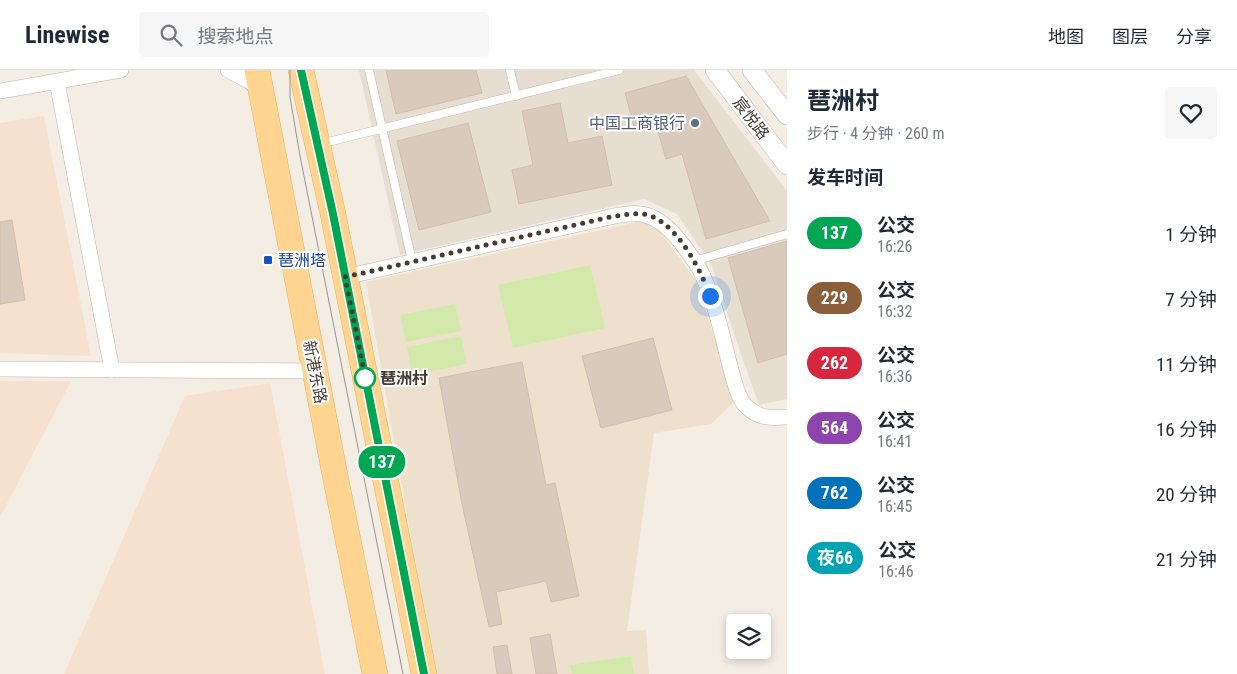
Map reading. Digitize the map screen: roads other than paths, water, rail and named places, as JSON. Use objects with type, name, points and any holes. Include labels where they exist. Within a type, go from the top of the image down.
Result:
[{"type":"main road","points":[[301,70],[318,144],[424,674]]},
{"type":"main road","name":"新港东路","points":[[259,80],[376,674]]},
{"type":"street","points":[[0,92],[121,70]]},
{"type":"street","points":[[228,70],[250,81],[259,80]]},
{"type":"street","name":"宸悦路","points":[[715,70],[787,165]]},
{"type":"street","name":"宸悦路","points":[[752,70],[787,115]]},
{"type":"street","points":[[56,82],[112,370]]},
{"type":"street","points":[[345,277],[625,214],[645,214],[661,221],[673,233],[694,261],[707,286],[738,392],[746,407],[758,415],[771,418],[787,417]]},
{"type":"street","points":[[0,369],[315,371]]},
{"type":"lane","points":[[369,70],[412,262]]},
{"type":"lane","points":[[510,70],[516,96]]},
{"type":"lane","points":[[318,144],[619,70]]},
{"type":"lane","points":[[694,261],[787,234]]},
{"type":"tram line","points":[[290,70],[290,97],[300,156],[403,674]]},
{"type":"place","name":"中国工商银行","points":[[695,123]]},
{"type":"place","name":"琶洲塔","points":[[268,260]]},
{"type":"place","name":"琶洲村","points":[[365,378]]}]
